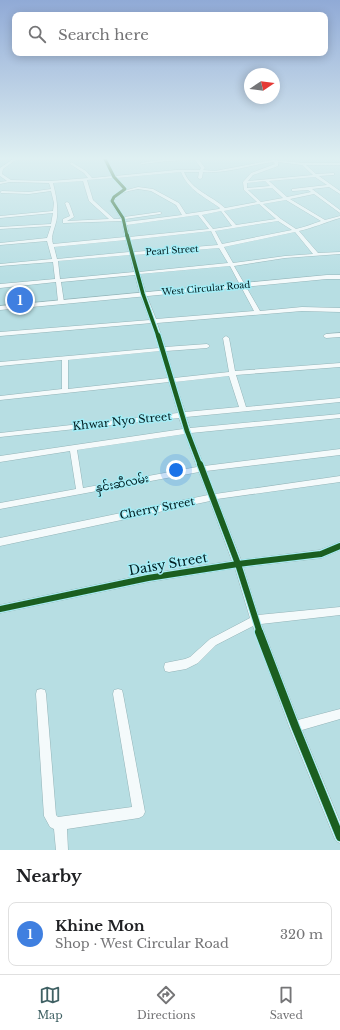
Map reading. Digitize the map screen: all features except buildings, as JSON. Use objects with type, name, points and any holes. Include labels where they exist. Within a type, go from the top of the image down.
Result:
[{"type":"street","points":[[55,199],[56,203],[54,212],[55,219],[49,239],[55,260],[61,302]]},
{"type":"street","points":[[89,199],[113,221]]},
{"type":"street","points":[[113,199],[112,201],[114,206],[124,221],[143,294],[173,380],[187,431],[238,564],[255,620],[295,726],[340,837]]},
{"type":"street","points":[[168,199],[178,204],[184,215]]},
{"type":"street","points":[[210,199],[222,209],[235,227]]},
{"type":"street","points":[[255,199],[279,220],[296,230],[317,255]]},
{"type":"street","points":[[67,203],[72,217],[65,220],[65,222],[124,221],[199,214],[281,199]]},
{"type":"street","points":[[286,199],[323,221]]},
{"type":"street","points":[[322,199],[340,212]]},
{"type":"street","points":[[0,217],[54,212]]},
{"type":"street","points":[[124,221],[160,213]]},
{"type":"street","points":[[199,214],[212,230],[258,313]]},
{"type":"street","name":"Pearl Street","points":[[0,265],[221,246],[308,228],[323,221],[340,217]]},
{"type":"street","points":[[51,246],[127,237],[212,230],[279,220]]},
{"type":"street","points":[[0,228],[52,225]]},
{"type":"street","points":[[0,244],[49,239]]},
{"type":"street","points":[[0,286],[232,265],[284,257],[340,252]]},
{"type":"street","name":"West Circular Road","points":[[0,308],[340,277]]},
{"type":"street","points":[[0,334],[308,309],[340,310]]},
{"type":"street","points":[[326,336],[340,335]]},
{"type":"street","points":[[226,338],[232,374],[243,408]]},
{"type":"street","points":[[0,364],[207,346]]},
{"type":"street","points":[[65,358],[65,392]]},
{"type":"street","points":[[0,398],[232,374],[340,365]]},
{"type":"street","name":"Khwar Nyo Street","points":[[0,435],[243,408],[340,400]]},
{"type":"street","points":[[0,459],[187,431],[340,416]]},
{"type":"street","points":[[73,448],[80,491]]},
{"type":"street","name":"နှင်းဆီလမ်း","points":[[0,506],[201,468],[340,452]]},
{"type":"street","name":"Cherry Street","points":[[0,542],[94,520],[212,497],[340,479]]},
{"type":"street","name":"Daisy Street","points":[[0,609],[148,578],[238,564],[321,554],[340,546]]},
{"type":"street","points":[[169,667],[186,664],[194,660],[213,642],[255,620],[340,611]]},
{"type":"street","points":[[41,694],[50,816],[54,823],[60,824],[139,812],[118,694]]},
{"type":"street","points":[[295,726],[340,714]]},
{"type":"street","points":[[60,824],[62,850]]},
{"type":"cycle path","points":[[113,199],[112,201],[123,218],[143,294],[154,322],[187,431],[238,564],[255,620],[295,726],[340,837]]},
{"type":"cycle path","points":[[0,609],[148,578],[238,564],[321,554],[340,546]]},
{"type":"place","name":"Khine Mon","points":[[20,300]]}]
